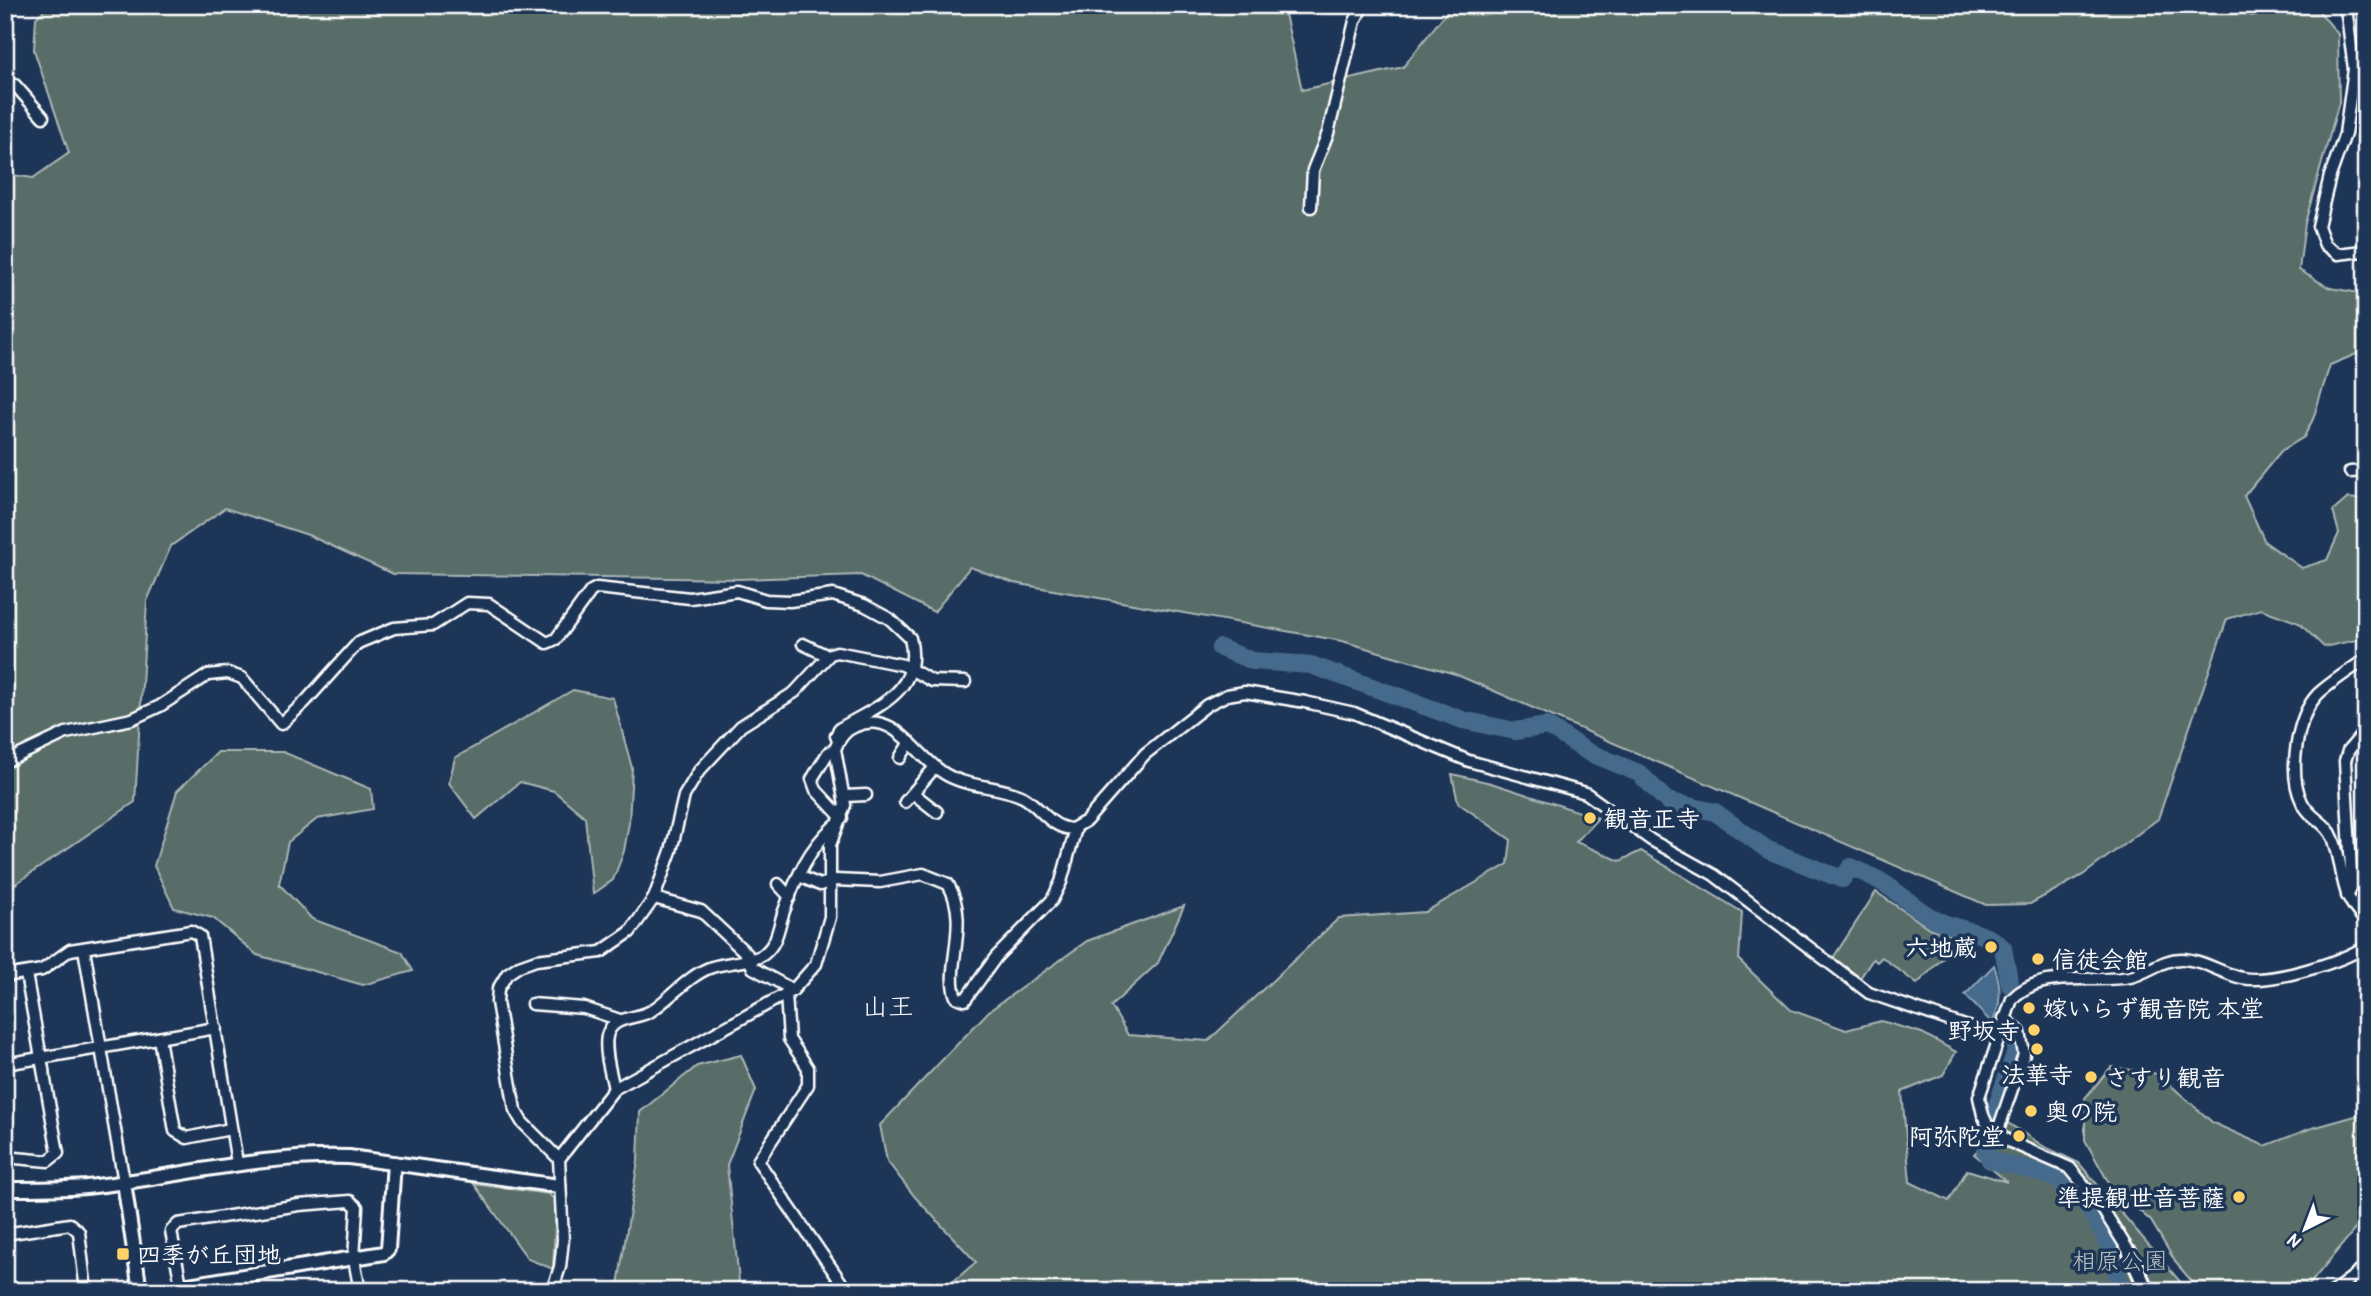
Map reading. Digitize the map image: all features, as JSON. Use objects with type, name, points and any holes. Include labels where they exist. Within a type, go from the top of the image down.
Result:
[{"type":"street","points":[[1311,207],[1313,170],[1328,133],[1355,21],[1363,5]]},
{"type":"street","points":[[2343,5],[2347,15],[2354,69],[2345,134],[2330,176],[2318,226],[2325,245],[2337,254],[2366,248]]},
{"type":"street","points":[[5,84],[15,85],[43,117]]},
{"type":"street","points":[[2350,472],[2366,471]]},
{"type":"street","points":[[5,762],[66,733],[132,719],[160,706],[208,675],[228,673],[242,678],[281,724],[305,702],[358,643],[394,628],[433,625],[467,603],[478,602],[508,614],[547,643],[556,639],[591,591],[597,588],[690,598],[737,591],[766,600],[790,601],[833,595],[864,605],[900,626],[911,643],[911,668],[904,687],[839,729],[836,736],[835,762],[845,796],[840,820],[830,845],[830,917],[810,974],[789,992],[614,1089],[559,1159],[563,1240],[561,1267],[552,1291]]},
{"type":"street","points":[[803,644],[828,656]]},
{"type":"street","points":[[559,1159],[522,1122],[515,1110],[497,1002],[498,989],[507,974],[536,960],[591,955],[615,945],[642,919],[654,898],[671,851],[684,796],[699,771],[741,726],[795,692],[828,656],[837,652],[911,668],[932,681],[965,682]]},
{"type":"street","points":[[2366,659],[2319,693],[2311,704],[2305,716],[2295,773],[2302,803],[2330,831],[2351,906],[2366,921]]},
{"type":"street","points":[[799,876],[820,885],[829,882],[880,882],[923,874],[948,884],[957,914],[958,943],[952,986],[956,997],[965,1000],[996,957],[1052,900],[1061,882],[1076,828],[1086,821],[1145,754],[1207,705],[1227,695],[1245,692],[1354,713],[1469,761],[1586,793],[1651,839],[1714,875],[1869,993],[1931,1016],[1975,1027],[1997,1037]]},
{"type":"street","points":[[840,820],[816,790],[812,779],[828,753],[850,728],[871,721],[883,723],[910,742],[947,776],[1023,797],[1055,824],[1076,828]]},
{"type":"street","points":[[2347,897],[2352,887],[2344,770],[2348,751],[2366,730]]},
{"type":"street","points":[[900,758],[910,742]]},
{"type":"street","points":[[905,802],[935,767]]},
{"type":"street","points":[[914,794],[937,812]]},
{"type":"street","points":[[845,796],[866,796]]},
{"type":"street","points":[[614,1089],[607,1035],[620,1020],[649,1012],[708,968],[764,954],[777,939],[790,897],[809,852],[840,820]]},
{"type":"street","points":[[778,884],[790,897]]},
{"type":"street","points":[[654,898],[701,911],[747,954],[753,968],[789,992]]},
{"type":"street","points":[[5,976],[26,974],[53,964],[70,950],[191,931],[200,936],[237,1163]]},
{"type":"street","points":[[2147,1291],[2130,1253],[2100,1205],[2070,1168],[1997,1133],[1983,1115],[1979,1097],[1992,1063],[1997,1037],[2017,993],[2043,982],[2132,977],[2164,962],[2181,959],[2237,976],[2262,980],[2342,957],[2366,946]]},
{"type":"street","points":[[84,949],[140,1291]]},
{"type":"street","points":[[5,1157],[48,1161],[58,1153],[26,974]]},
{"type":"street","points":[[789,992],[789,1038],[808,1068],[808,1085],[758,1161],[846,1291]]},
{"type":"street","points":[[532,1004],[584,1008],[620,1020]]},
{"type":"street","points":[[1997,1133],[2024,1054],[2020,1032],[2004,1018]]},
{"type":"street","points":[[5,1064],[216,1028]]},
{"type":"street","points":[[159,1038],[175,1131],[187,1138],[230,1129]]},
{"type":"street","points":[[5,1189],[53,1189],[124,1182],[237,1163],[314,1156],[394,1163],[559,1186]]},
{"type":"street","points":[[152,1291],[384,1253],[388,1249],[394,1163]]},
{"type":"street","points":[[181,1288],[171,1230],[178,1224],[299,1205],[351,1201],[358,1207],[354,1259],[360,1291]]},
{"type":"street","points":[[5,1234],[70,1224],[79,1232],[86,1291]]},
{"type":"street","points":[[2334,1291],[2366,1267]]},
{"type":"green space","points":[[49,5],[1283,5],[1302,90],[1403,67],[1452,5],[2234,5],[2251,16],[2299,5],[2314,5],[2338,34],[2339,102],[2305,223],[2299,270],[2330,288],[2366,294],[2366,350],[2330,365],[2313,419],[2304,437],[2281,451],[2244,496],[2265,542],[2302,568],[2327,560],[2339,533],[2333,511],[2348,498],[2366,500],[2366,638],[2324,647],[2299,623],[2261,609],[2227,619],[2158,819],[2083,875],[2030,904],[1986,905],[1455,674],[1342,641],[1014,583],[970,567],[934,612],[861,575],[739,579],[393,574],[308,535],[225,508],[171,546],[147,601],[135,802],[5,891],[5,174],[33,178],[69,153],[34,50],[36,18]]},
{"type":"green space","points":[[573,690],[613,698],[632,768],[629,823],[624,851],[613,880],[593,894],[585,817],[554,791],[520,782],[476,819],[449,783],[455,758]]},
{"type":"green space","points":[[218,752],[283,752],[371,789],[373,809],[317,819],[288,842],[279,884],[312,919],[402,952],[413,971],[363,985],[257,955],[213,918],[174,908],[154,866],[177,791]]},
{"type":"green space","name":"相原公園","points":[[1452,774],[1491,783],[1598,818],[1576,842],[1620,861],[1641,851],[1742,912],[1739,960],[1791,1010],[1846,1030],[1881,1021],[1922,1033],[1956,1052],[1943,1075],[1902,1092],[1910,1182],[1949,1201],[1967,1170],[2007,1182],[1974,1154],[2005,1121],[2043,1146],[2079,1163],[2188,1291],[942,1291],[976,1262],[915,1197],[887,1161],[880,1125],[989,1011],[1087,941],[1184,906],[1158,963],[1111,1006],[1128,1035],[1208,1041],[1339,918],[1425,912],[1508,864],[1511,840],[1458,803]]},
{"type":"green space","points":[[1876,892],[1929,928],[1957,937],[1955,946],[1917,984],[1882,957],[1877,962],[1873,959],[1860,978],[1833,958]]},
{"type":"green space","points":[[741,1055],[756,1090],[727,1165],[740,1291],[617,1291],[638,1161],[640,1112],[697,1066]]},
{"type":"green space","points":[[2111,1067],[2158,1074],[2213,1123],[2265,1146],[2309,1129],[2366,1113],[2366,1216],[2304,1291],[2200,1291],[2176,1263],[2151,1221],[2110,1185],[2085,1140],[2085,1098]]},
{"type":"green space","points":[[474,1184],[549,1194],[556,1201],[553,1269],[528,1259]]},
{"type":"water","points":[[1994,965],[1999,994],[1998,1009],[1992,1023],[1965,995]]},
{"type":"waterway","points":[[1220,648],[1253,661],[1311,665],[1463,720],[1515,731],[1547,726],[1588,752],[1639,773],[1667,801],[1715,812],[1768,850],[1842,879],[1851,867],[1881,881],[1934,919],[1987,937],[2003,948],[2010,985]]},
{"type":"waterway","points":[[1994,1114],[2017,1048],[2008,1027]]},
{"type":"waterway","points":[[1990,1134],[1985,1149],[1990,1160],[2055,1179],[2074,1192],[2085,1204],[2102,1231],[2114,1261],[2121,1291]]},
{"type":"place","name":"観音正寺","points":[[1590,818]]},
{"type":"place","name":"六地蔵","points":[[1991,947]]},
{"type":"place","name":"信徒会館","points":[[2038,959]]},
{"type":"place","name":"嫁いらず観音院 本堂","points":[[2029,1008]]},
{"type":"place","name":"野坂寺","points":[[2034,1030]]},
{"type":"place","name":"法華寺","points":[[2037,1049]]},
{"type":"place","name":"さすり観音","points":[[2091,1077]]},
{"type":"place","name":"奥の院","points":[[2031,1111]]},
{"type":"place","name":"阿弥陀堂","points":[[2019,1136]]},
{"type":"place","name":"準提観世音菩薩","points":[[2239,1197]]},
{"type":"place","name":"四季が丘団地","points":[[123,1254]]},
{"type":"district","name":"山王","points":[[888,1005]]}]
